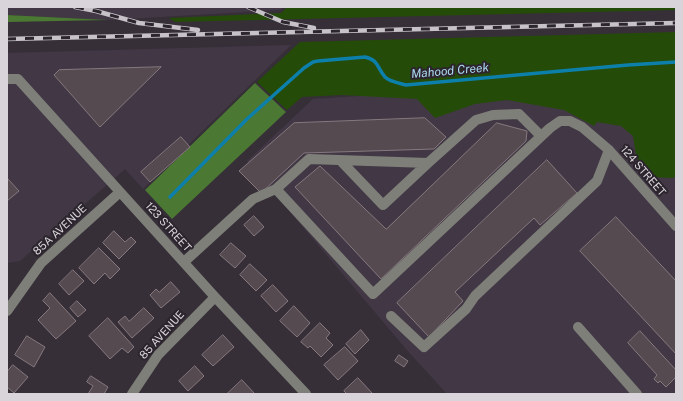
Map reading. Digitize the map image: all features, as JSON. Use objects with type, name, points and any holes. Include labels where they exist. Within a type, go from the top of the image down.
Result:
[{"type":"street","name":"123 STREET","points":[[9,79],[18,79],[215,297],[306,394]]},
{"type":"street","points":[[340,160],[383,205],[476,120],[493,115],[519,114],[541,136]]},
{"type":"street","name":"124 STREET","points":[[276,189],[373,294],[541,136],[555,124],[560,122],[570,121],[582,127],[609,150],[676,226]]},
{"type":"street","points":[[391,316],[424,347],[466,309],[475,296],[597,181],[609,150]]},
{"type":"street","points":[[184,262],[253,199],[276,189],[309,159],[428,163]]},
{"type":"street","name":"85A AVENUE","points":[[7,311],[41,263],[120,192]]},
{"type":"street","name":"85 AVENUE","points":[[132,394],[162,350],[215,297]]},
{"type":"street","points":[[578,327],[637,394]]},
{"type":"shaded area","points":[[7,7],[283,7],[280,10],[108,20],[7,15]]},
{"type":"shaded area","points":[[291,45],[143,189],[125,169],[20,261],[7,263],[7,53]]},
{"type":"shaded area","points":[[676,76],[676,394],[447,394],[406,349],[247,161],[313,99]]},
{"type":"green space","points":[[287,7],[676,7],[676,10],[175,22],[169,18],[281,13]]},
{"type":"green space","points":[[7,15],[108,20],[7,22]]},
{"type":"green space","points":[[676,32],[676,176],[673,178],[646,177],[636,155],[633,136],[621,126],[597,122],[594,126],[564,110],[507,100],[475,104],[435,118],[417,99],[342,95],[302,97],[287,110],[257,82],[300,42]]},
{"type":"green space","points":[[255,83],[286,112],[172,219],[145,190]]},
{"type":"building","points":[[161,67],[100,127],[54,75],[59,70]]},
{"type":"building","points":[[425,118],[446,137],[434,149],[304,153],[261,193],[239,171],[294,123]]},
{"type":"building","points":[[497,123],[527,131],[526,141],[381,279],[295,187],[320,166],[386,229]]},
{"type":"building","points":[[181,137],[190,147],[150,182],[141,172]]},
{"type":"building","points":[[547,160],[577,193],[540,225],[534,218],[455,292],[463,301],[429,337],[397,303]]},
{"type":"building","points":[[7,178],[19,191],[7,201]]},
{"type":"building","points":[[254,216],[264,227],[254,236],[244,225]]},
{"type":"building","points":[[616,217],[676,281],[676,354],[580,251]]},
{"type":"building","points":[[114,231],[125,242],[131,237],[136,242],[119,259],[103,243]]},
{"type":"building","points":[[231,243],[246,256],[235,268],[220,255]]},
{"type":"building","points":[[99,248],[120,269],[110,279],[105,273],[94,284],[79,268]]},
{"type":"building","points":[[250,264],[267,280],[256,291],[240,275]]},
{"type":"building","points":[[73,270],[84,281],[69,295],[59,284]]},
{"type":"building","points":[[171,282],[180,292],[161,308],[150,295],[156,289],[159,292]]},
{"type":"building","points":[[273,285],[288,301],[276,312],[261,296]]},
{"type":"building","points":[[50,293],[76,321],[56,339],[38,320],[50,308],[43,301]]},
{"type":"building","points":[[77,301],[86,310],[78,317],[70,308]]},
{"type":"building","points":[[294,306],[310,323],[297,337],[280,321]]},
{"type":"building","points":[[144,308],[154,318],[132,338],[118,322],[125,316],[129,321]]},
{"type":"building","points":[[108,318],[134,347],[128,353],[122,348],[110,359],[89,336]]},
{"type":"building","points":[[320,323],[330,333],[326,338],[333,345],[321,357],[310,346],[308,348],[301,342]]},
{"type":"building","points":[[361,330],[369,340],[355,354],[346,344]]},
{"type":"building","points":[[640,331],[676,370],[676,377],[666,387],[660,381],[658,383],[654,379],[657,375],[628,343]]},
{"type":"building","points":[[223,335],[234,347],[213,366],[202,355]]},
{"type":"building","points":[[27,336],[45,347],[34,367],[15,355]]},
{"type":"building","points":[[345,347],[358,361],[338,380],[324,365]]},
{"type":"building","points":[[399,355],[408,361],[404,367],[395,361]]},
{"type":"building","points":[[13,365],[28,377],[14,393],[7,387],[7,372]]},
{"type":"building","points":[[195,366],[204,376],[188,391],[179,381]]},
{"type":"building","points":[[91,376],[108,387],[104,394],[88,394],[93,386],[87,382]]},
{"type":"building","points":[[358,378],[373,394],[347,394],[344,391]]},
{"type":"building","points":[[242,380],[255,394],[227,394]]},
{"type":"waterway","name":"Mahood Creek","points":[[170,197],[247,119],[304,68],[313,62],[365,57],[370,58],[375,62],[382,74],[387,79],[406,85],[676,62]]},
{"type":"railway","points":[[75,7],[96,11],[139,23],[198,30]]},
{"type":"railway","points":[[248,7],[283,22],[314,28]]},
{"type":"railway","points":[[7,39],[676,23]]}]
